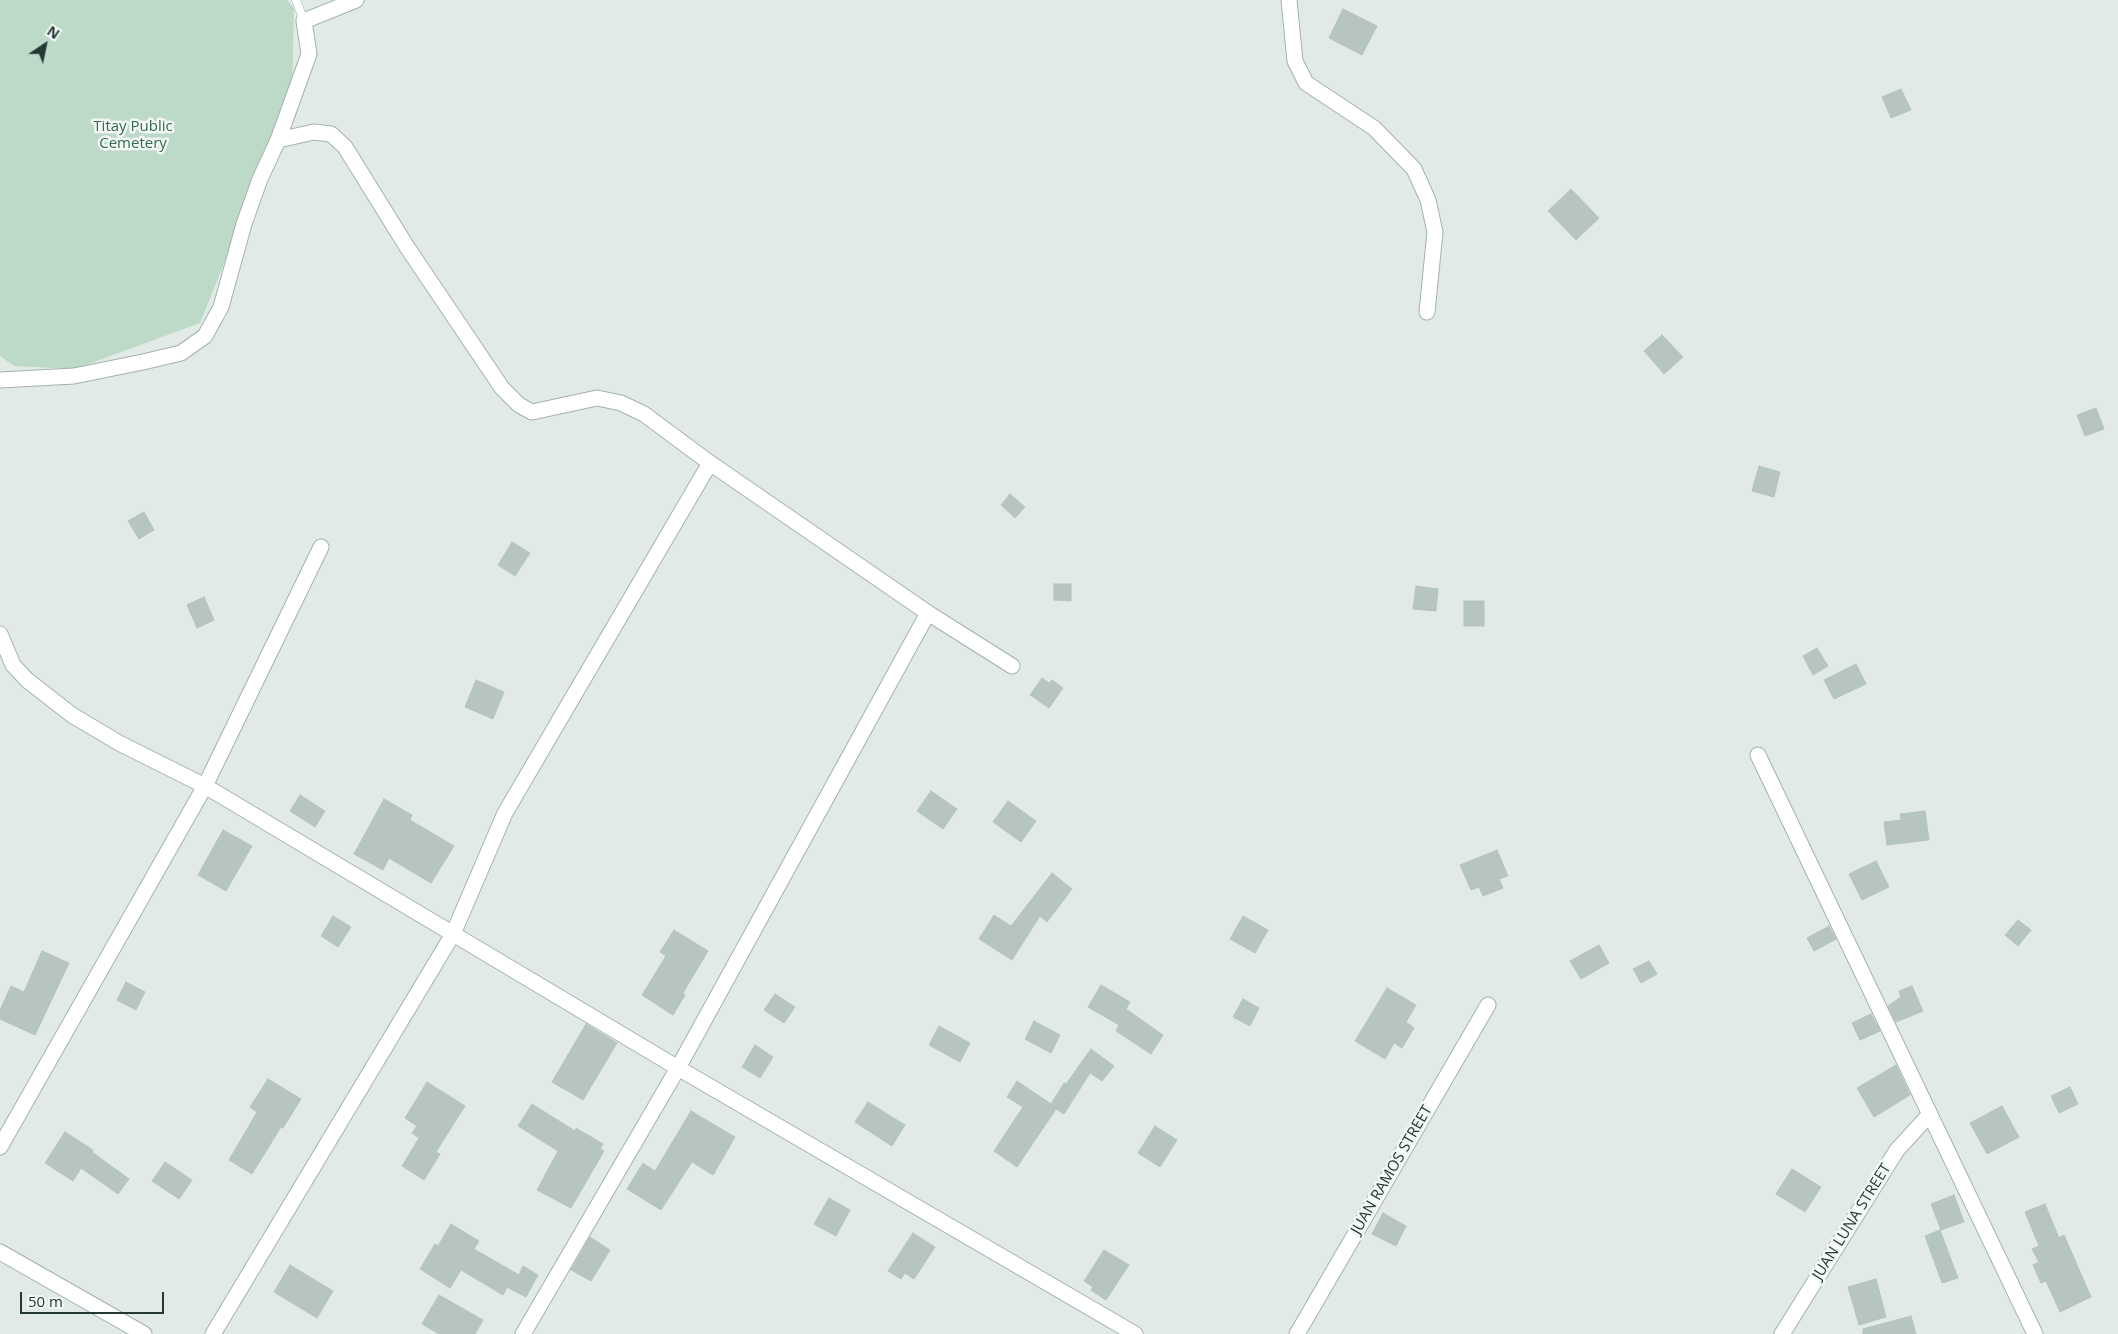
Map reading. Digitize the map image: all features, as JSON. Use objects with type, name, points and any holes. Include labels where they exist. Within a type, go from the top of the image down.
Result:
[{"type":"street","points":[[0,380],[74,376],[143,362],[182,353],[205,336],[221,307],[244,224],[260,178],[278,140],[309,54],[304,21],[356,0]]},
{"type":"street","points":[[1289,0],[1296,61],[1306,83],[1374,128],[1414,169],[1428,200],[1435,232],[1427,312]]},
{"type":"street","points":[[278,140],[314,132],[331,134],[345,147],[412,255],[502,388],[518,405],[532,412],[597,398],[621,403],[644,414],[710,463],[928,613],[1012,666]]},
{"type":"street","points":[[212,1334],[453,934],[505,813],[710,463]]},
{"type":"street","points":[[0,1147],[205,786],[321,547]]},
{"type":"street","points":[[523,1334],[678,1068],[928,613]]},
{"type":"street","points":[[0,634],[13,665],[27,680],[72,715],[119,743],[205,786],[678,1068],[1134,1334]]},
{"type":"street","points":[[1758,755],[2035,1334]]},
{"type":"street","name":"JUAN RAMOS STREET","points":[[1296,1334],[1488,1005]]},
{"type":"street","name":"JUAN LUNA STREET","points":[[1782,1334],[1897,1150],[1929,1115]]},
{"type":"street","points":[[0,1252],[144,1334]]},
{"type":"lane","points":[[296,0],[304,21]]},
{"type":"green space","name":"Titay Public Cemetery","points":[[0,0],[287,0],[294,8],[292,95],[200,323],[75,369],[14,366],[0,356]]},
{"type":"building","points":[[1343,9],[1377,26],[1362,55],[1329,38]]},
{"type":"building","points":[[1901,89],[1911,110],[1891,118],[1882,97]]},
{"type":"building","points":[[1571,189],[1599,218],[1576,240],[1548,211]]},
{"type":"building","points":[[1662,335],[1683,357],[1664,374],[1644,351]]},
{"type":"building","points":[[2096,408],[2104,429],[2085,436],[2077,415]]},
{"type":"building","points":[[1759,466],[1780,472],[1774,497],[1752,491]]},
{"type":"building","points":[[1010,494],[1025,507],[1015,518],[1001,505]]},
{"type":"building","points":[[144,512],[154,530],[139,539],[128,521]]},
{"type":"building","points":[[512,542],[530,553],[515,576],[498,565]]},
{"type":"building","points":[[1054,584],[1071,584],[1071,601],[1054,600]]},
{"type":"building","points":[[1416,586],[1438,589],[1436,611],[1413,609]]},
{"type":"building","points":[[204,597],[214,620],[197,628],[187,605]]},
{"type":"building","points":[[1464,601],[1484,601],[1484,626],[1464,626]]},
{"type":"building","points":[[1817,648],[1828,666],[1813,675],[1803,656]]},
{"type":"building","points":[[1856,664],[1866,684],[1834,699],[1824,680]]},
{"type":"building","points":[[1042,678],[1049,683],[1052,680],[1063,688],[1049,708],[1030,695]]},
{"type":"building","points":[[476,680],[504,692],[493,719],[465,707]]},
{"type":"building","points":[[931,791],[957,809],[943,829],[917,811]]},
{"type":"building","points":[[300,795],[325,811],[315,827],[290,811]]},
{"type":"building","points":[[384,799],[412,815],[410,820],[454,846],[431,883],[389,858],[383,870],[354,854]]},
{"type":"building","points":[[1008,801],[1036,821],[1021,842],[993,822]]},
{"type":"building","points":[[1925,811],[1929,840],[1887,845],[1884,822],[1901,820],[1900,814]]},
{"type":"building","points":[[223,830],[252,846],[226,891],[198,875]]},
{"type":"building","points":[[1497,850],[1508,876],[1499,879],[1503,888],[1483,896],[1479,887],[1471,890],[1460,865]]},
{"type":"building","points":[[1876,861],[1889,887],[1862,900],[1849,874]]},
{"type":"building","points":[[1052,873],[1072,889],[1047,922],[1040,916],[1012,960],[979,939],[994,915],[1011,926]]},
{"type":"building","points":[[333,916],[351,927],[338,947],[321,936]]},
{"type":"building","points":[[1243,916],[1268,930],[1255,953],[1230,939]]},
{"type":"building","points":[[2018,920],[2031,930],[2018,946],[2005,935]]},
{"type":"building","points":[[1829,926],[1836,939],[1814,951],[1807,938]]},
{"type":"building","points":[[674,930],[708,951],[683,993],[685,995],[673,1015],[642,995],[666,956],[660,952]]},
{"type":"building","points":[[1599,945],[1609,963],[1581,979],[1570,961]]},
{"type":"building","points":[[42,951],[69,963],[35,1035],[0,1019],[0,1010],[11,986],[24,992]]},
{"type":"building","points":[[1649,961],[1657,974],[1641,983],[1633,969]]},
{"type":"building","points":[[126,982],[145,992],[136,1010],[117,1000]]},
{"type":"building","points":[[1101,985],[1130,1002],[1126,1009],[1163,1035],[1151,1054],[1116,1031],[1119,1025],[1088,1007]]},
{"type":"building","points":[[1912,986],[1923,1011],[1896,1022],[1888,1006],[1901,997],[1899,991]]},
{"type":"building","points":[[1387,988],[1416,1005],[1406,1022],[1414,1028],[1402,1048],[1394,1043],[1385,1059],[1355,1041]]},
{"type":"building","points":[[775,994],[795,1007],[784,1023],[764,1010]]},
{"type":"building","points":[[1243,999],[1259,1008],[1250,1026],[1233,1017]]},
{"type":"building","points":[[1871,1014],[1880,1031],[1860,1040],[1852,1023]]},
{"type":"building","points":[[1034,1021],[1060,1035],[1051,1053],[1025,1039]]},
{"type":"building","points":[[586,1024],[617,1043],[583,1100],[552,1082]]},
{"type":"building","points":[[939,1026],[970,1043],[960,1062],[929,1045]]},
{"type":"building","points":[[755,1045],[773,1057],[760,1078],[742,1067]]},
{"type":"building","points":[[1091,1049],[1114,1066],[1102,1081],[1090,1073],[1064,1114],[1056,1109],[1017,1167],[994,1151],[1023,1107],[1007,1097],[1017,1081],[1051,1104],[1064,1083],[1066,1084]]},
{"type":"building","points":[[1896,1065],[1910,1095],[1874,1117],[1857,1088]]},
{"type":"building","points":[[268,1079],[301,1099],[252,1174],[229,1160],[257,1112],[250,1107]]},
{"type":"building","points":[[427,1082],[465,1106],[436,1152],[440,1154],[424,1180],[402,1166],[419,1138],[412,1133],[417,1126],[405,1118]]},
{"type":"building","points":[[2070,1087],[2078,1104],[2059,1113],[2051,1096]]},
{"type":"building","points":[[868,1102],[905,1125],[892,1146],[855,1122]]},
{"type":"building","points":[[532,1104],[575,1131],[576,1128],[603,1144],[600,1149],[604,1151],[571,1208],[537,1190],[558,1151],[518,1126]]},
{"type":"building","points":[[2002,1106],[2019,1137],[1987,1154],[1970,1123]]},
{"type":"building","points":[[691,1111],[735,1137],[713,1175],[692,1162],[661,1210],[627,1189],[643,1163],[655,1171]]},
{"type":"building","points":[[1155,1126],[1177,1140],[1160,1167],[1138,1153]]},
{"type":"building","points":[[65,1132],[93,1150],[92,1152],[129,1179],[118,1194],[81,1168],[73,1181],[45,1163]]},
{"type":"building","points":[[165,1162],[192,1180],[179,1199],[152,1181]]},
{"type":"building","points":[[1792,1169],[1821,1187],[1805,1212],[1776,1194]]},
{"type":"building","points":[[1954,1195],[1964,1222],[1941,1230],[1931,1204]]},
{"type":"building","points":[[829,1198],[850,1210],[836,1236],[814,1224]]},
{"type":"building","points":[[2045,1204],[2059,1238],[2064,1235],[2091,1297],[2060,1312],[2046,1281],[2041,1283],[2033,1265],[2039,1262],[2032,1249],[2039,1246],[2025,1212]]},
{"type":"building","points":[[1383,1213],[1406,1226],[1396,1246],[1372,1234]]},
{"type":"building","points":[[451,1224],[479,1241],[474,1249],[519,1275],[523,1266],[538,1275],[526,1297],[507,1287],[503,1295],[461,1270],[450,1288],[420,1269],[435,1244],[438,1246]]},
{"type":"building","points":[[1940,1230],[1958,1278],[1942,1283],[1925,1236]]},
{"type":"building","points":[[913,1233],[935,1247],[914,1279],[905,1273],[901,1279],[888,1271]]},
{"type":"building","points":[[590,1237],[610,1250],[591,1281],[571,1270]]},
{"type":"building","points":[[1104,1250],[1129,1265],[1106,1300],[1091,1290],[1093,1287],[1084,1281]]},
{"type":"building","points":[[290,1265],[333,1291],[317,1318],[274,1292]]},
{"type":"building","points":[[1876,1279],[1886,1317],[1859,1325],[1848,1287]]},
{"type":"building","points":[[439,1295],[483,1320],[475,1334],[439,1334],[422,1324]]},
{"type":"building","points":[[1911,1316],[1916,1334],[1863,1334],[1863,1329]]}]
